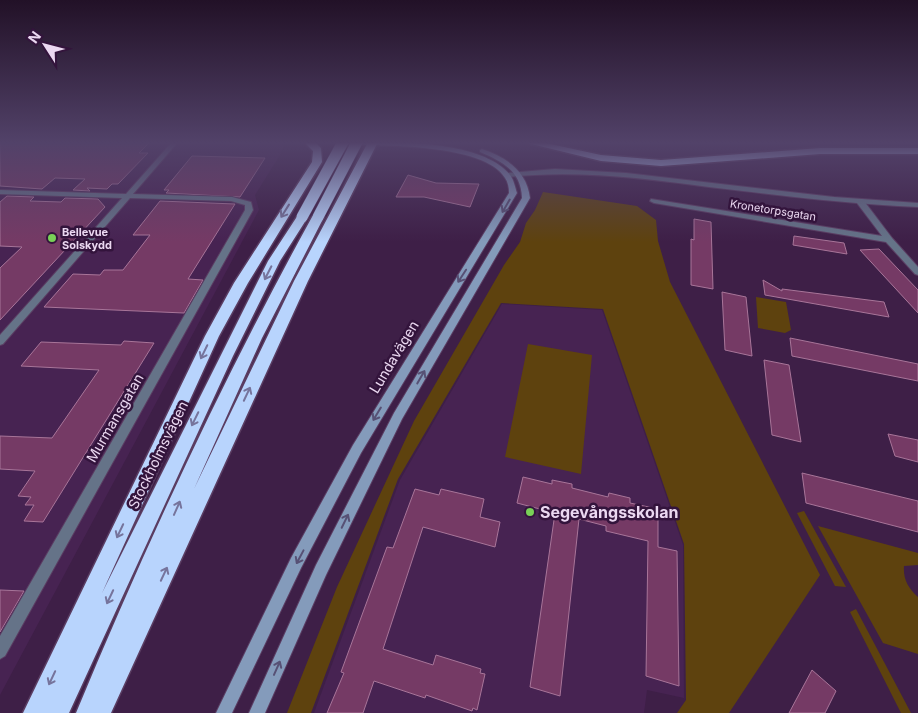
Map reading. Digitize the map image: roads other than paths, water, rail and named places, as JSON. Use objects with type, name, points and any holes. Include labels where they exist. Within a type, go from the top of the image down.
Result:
[{"type":"highway","points":[[35,713],[216,329],[241,283],[308,175]]},
{"type":"highway","points":[[88,713],[216,418],[272,302],[328,175]]},
{"type":"highway","points":[[310,216],[342,175]]},
{"type":"highway","points":[[99,713],[297,289],[352,175]]},
{"type":"highway","name":"Stockholmsvägen","points":[[56,713],[226,356],[274,261],[310,216]]},
{"type":"main road","name":"Lundavägen","points":[[224,713],[296,563],[357,448],[513,193],[513,175]]},
{"type":"main road","points":[[257,713],[321,570],[398,416],[526,198],[526,187],[514,175]]},
{"type":"street","points":[[0,341],[147,175]]},
{"type":"street","points":[[625,175],[861,203],[918,205]]},
{"type":"street","points":[[0,192],[129,196]]},
{"type":"street","name":"Murmansgatan","points":[[0,651],[249,210],[248,204],[242,201],[129,196]]},
{"type":"street","name":"Kronetorpsgatan","points":[[654,202],[889,240]]},
{"type":"street","points":[[861,203],[889,240],[918,272]]},
{"type":"place","name":"Bellevue Solskydd","points":[[52,238]]},
{"type":"place","name":"Segevångsskolan","points":[[530,512]]}]
